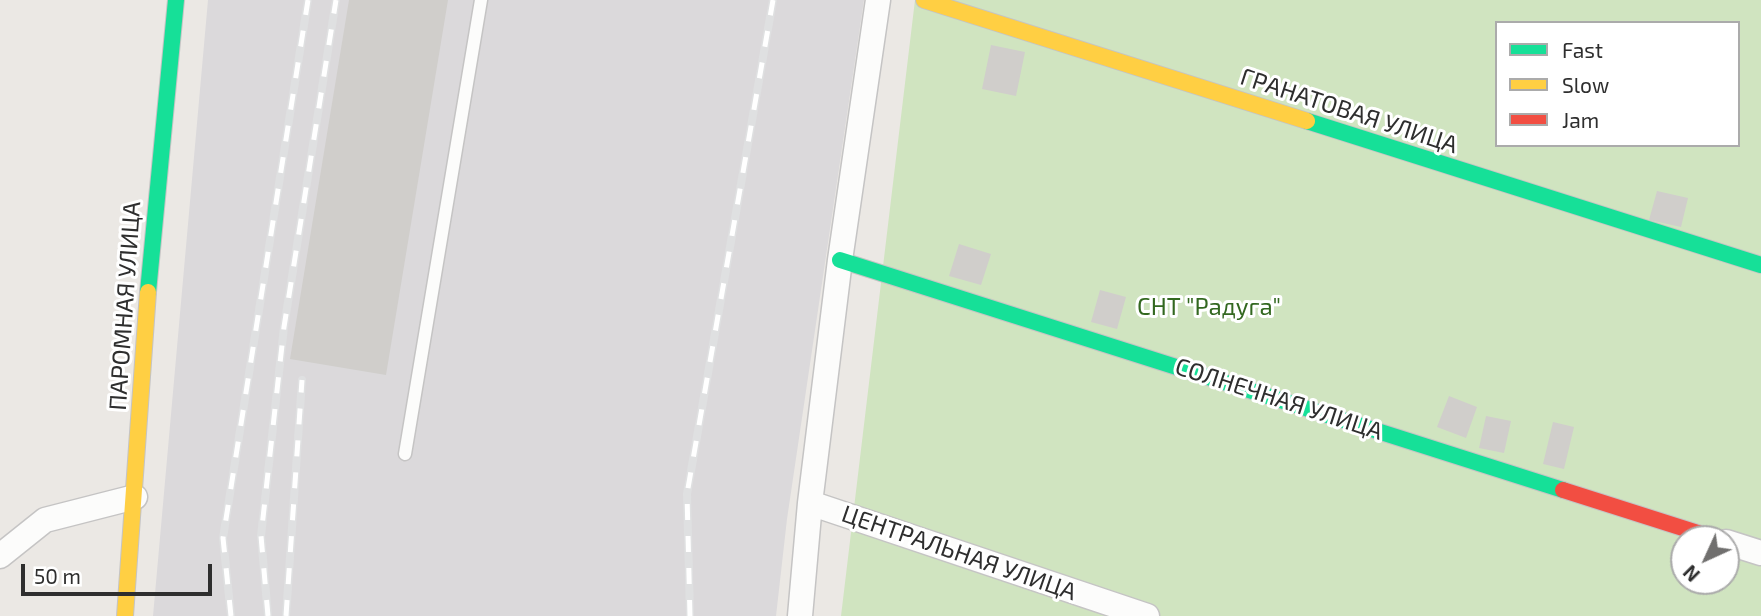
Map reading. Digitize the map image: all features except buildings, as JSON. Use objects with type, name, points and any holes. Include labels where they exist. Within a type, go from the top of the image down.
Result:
[{"type":"street","name":"ПАРОМНАЯ УЛИЦА","points":[[125,616],[155,197],[176,0]]},
{"type":"street","points":[[800,616],[810,503],[878,0]]},
{"type":"street","name":"ГРАНАТОВАЯ УЛИЦА","points":[[924,0],[1761,265]]},
{"type":"street","name":"СОЛНЕЧНАЯ УЛИЦА","points":[[841,260],[1673,525]]},
{"type":"street","points":[[0,556],[45,520],[135,498]]},
{"type":"street","name":"ЦЕНТРАЛЬНАЯ УЛИЦА","points":[[810,503],[1147,616]]},
{"type":"street","points":[[1740,546],[1761,553]]},
{"type":"lane","points":[[405,454],[481,0]]},
{"type":"shaded area","points":[[208,0],[864,0],[787,519],[776,616],[153,616]]},
{"type":"green space","name":"СНТ \"Радуга\"","points":[[915,0],[1761,0],[1761,616],[841,616]]},
{"type":"railway","points":[[231,616],[223,538],[308,0]]},
{"type":"railway","points":[[268,616],[261,536],[284,327],[336,0]]},
{"type":"railway","points":[[690,616],[687,494],[773,0]]},
{"type":"railway","points":[[286,616],[302,380]]},
{"type":"traffic: fast","points":[[148,292],[176,0]]},
{"type":"traffic: fast","points":[[1307,121],[1761,265]]},
{"type":"traffic: fast","points":[[840,260],[1563,490]]},
{"type":"traffic: slow","points":[[924,0],[1307,121]]},
{"type":"traffic: slow","points":[[125,616],[148,292]]},
{"type":"traffic: jam","points":[[1563,490],[1673,525]]}]
